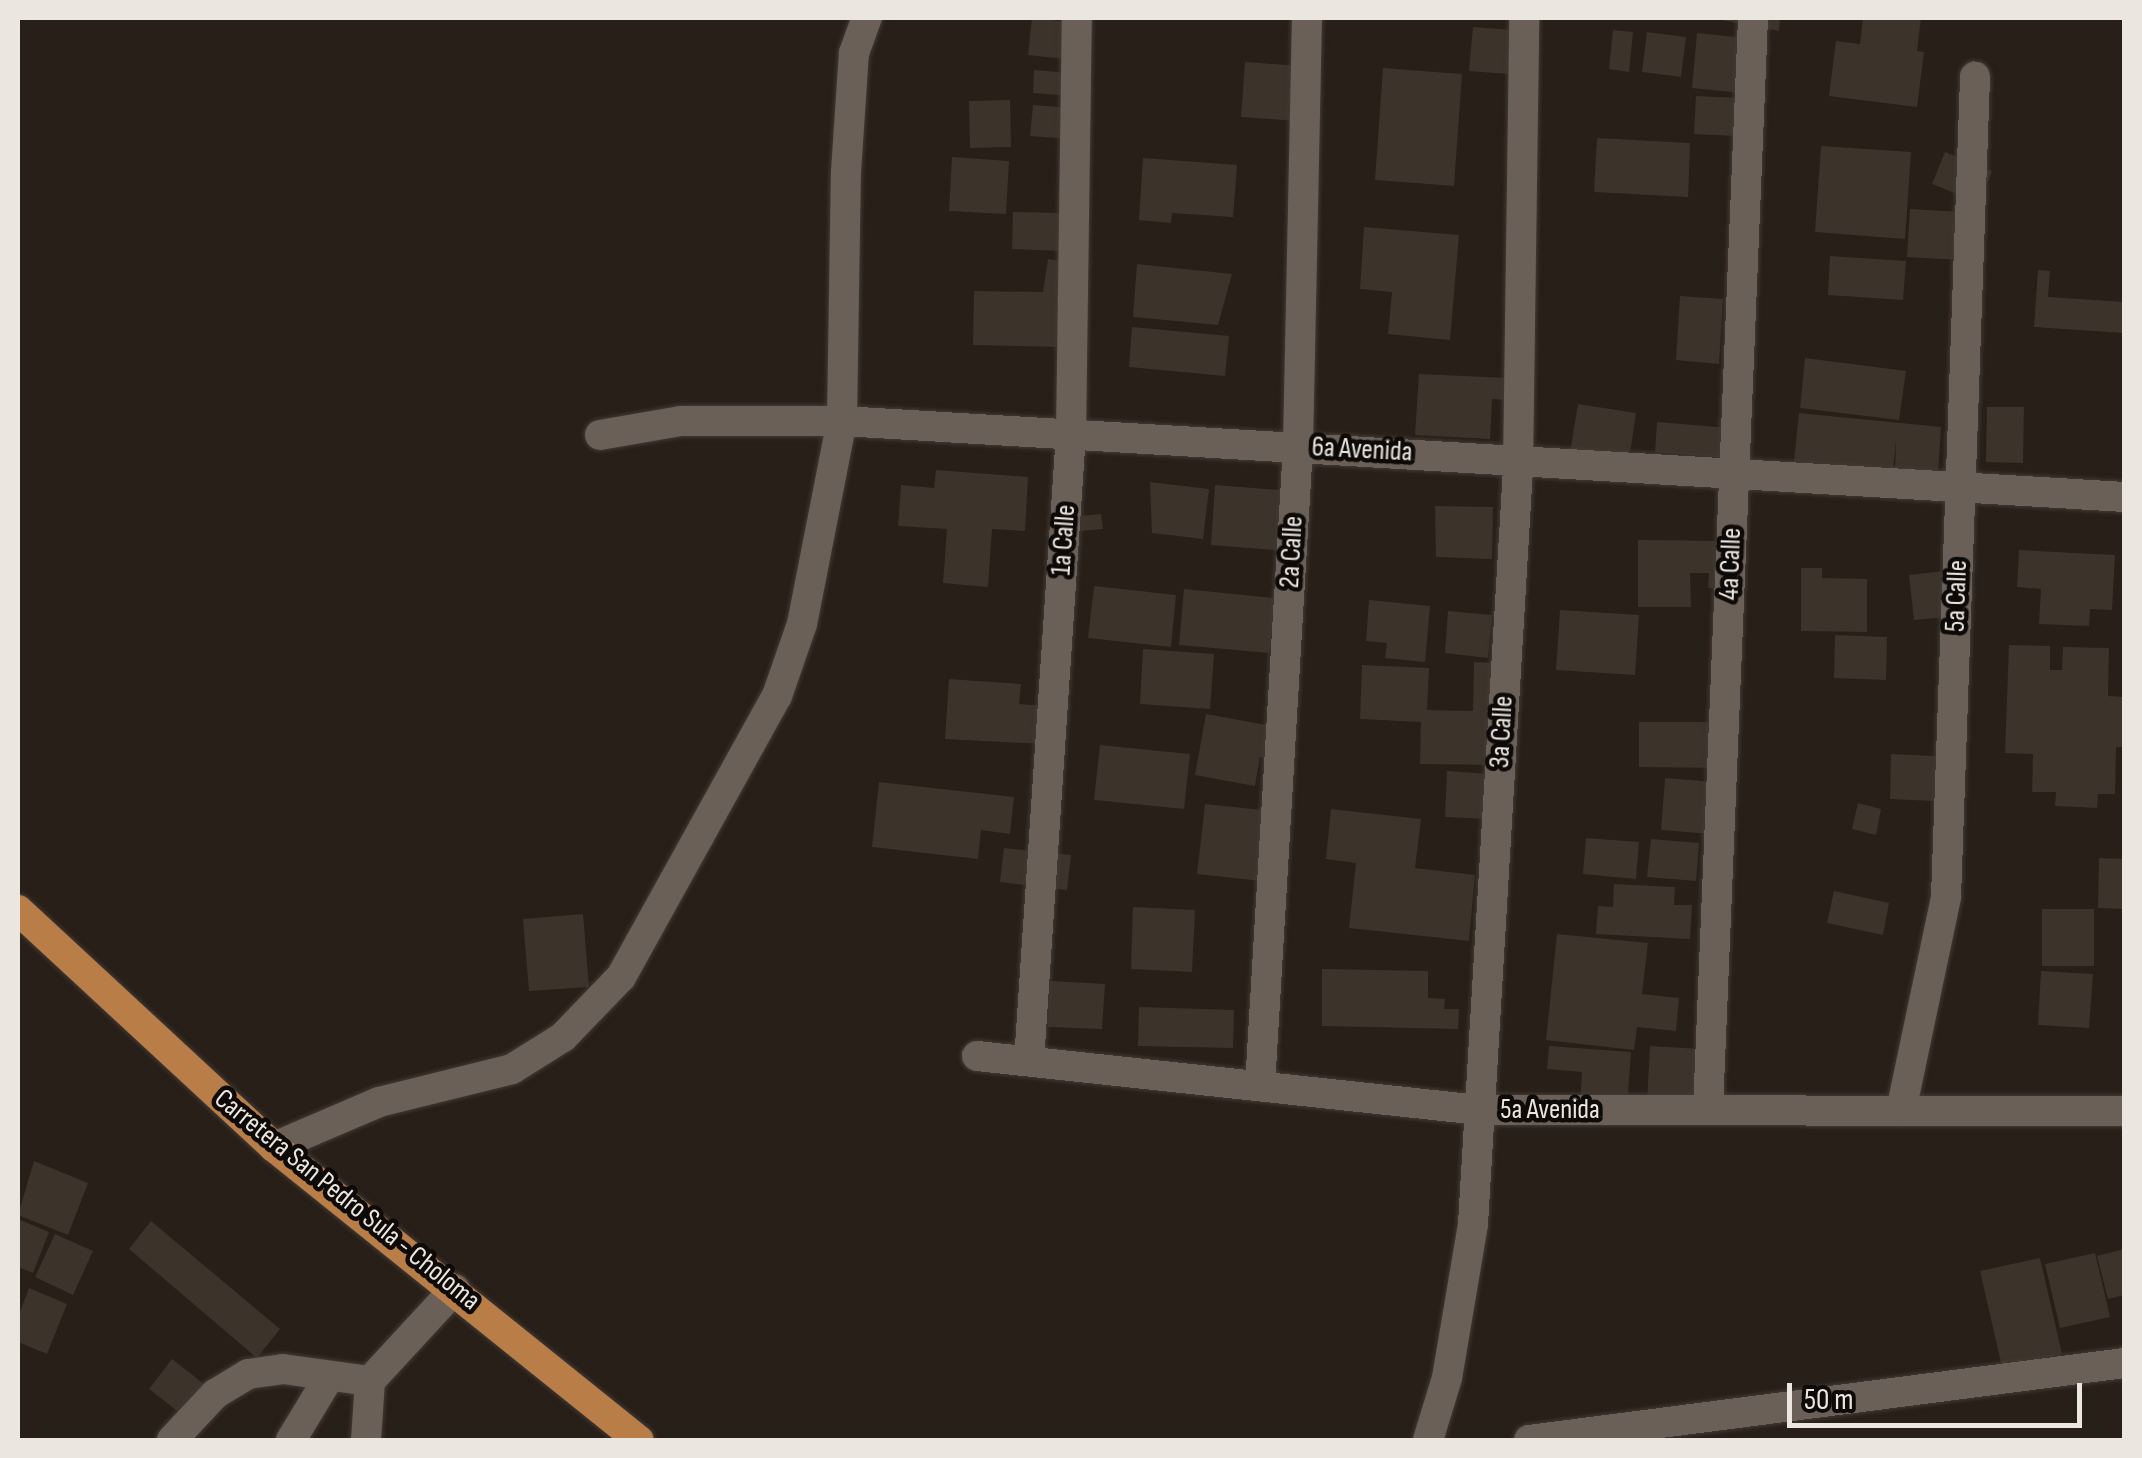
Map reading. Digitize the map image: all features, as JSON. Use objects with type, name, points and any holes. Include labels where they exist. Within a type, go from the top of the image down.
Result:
[{"type":"main road","name":"Carretera San Pedro Sula - Choloma","points":[[18,910],[274,1147],[638,1440]]},
{"type":"street","points":[[274,1147],[379,1102],[512,1069],[563,1037],[620,977],[777,696],[802,624],[842,421],[846,172],[854,53],[867,18]]},
{"type":"street","name":"1a Calle","points":[[1028,1061],[1071,434],[1078,18]]},
{"type":"street","name":"2a Calle","points":[[1260,1086],[1298,446],[1307,18]]},
{"type":"street","name":"3a Calle","points":[[1428,1440],[1447,1378],[1473,1224],[1517,458],[1524,18]]},
{"type":"street","name":"4a Calle","points":[[1708,1110],[1753,18]]},
{"type":"street","name":"5a Calle","points":[[1901,1110],[1946,897],[1975,76]]},
{"type":"street","name":"6a Avenida","points":[[600,434],[681,421],[842,421],[2124,496]]},
{"type":"street","name":"5a Avenida","points":[[977,1056],[1480,1110],[2124,1111]]},
{"type":"street","points":[[366,1440],[370,1381],[455,1289]]},
{"type":"street","points":[[1529,1440],[2124,1363]]},
{"type":"street","points":[[172,1440],[216,1394],[248,1374],[283,1369],[370,1381]]},
{"type":"street","points":[[291,1440],[329,1377]]},
{"type":"building","points":[[1032,18],[1078,23],[1074,60],[1028,55]]},
{"type":"building","points":[[1711,18],[1780,18],[1779,31]]},
{"type":"building","points":[[1863,18],[1921,18],[1917,51],[1924,52],[1917,107],[1829,96],[1836,41],[1860,44]]},
{"type":"building","points":[[1473,27],[1512,30],[1509,74],[1469,71]]},
{"type":"building","points":[[1613,30],[1633,32],[1629,72],[1609,69]]},
{"type":"building","points":[[1647,32],[1686,37],[1681,77],[1642,72]]},
{"type":"building","points":[[1697,33],[1766,40],[1761,95],[1692,88]]},
{"type":"building","points":[[1245,62],[1316,67],[1312,122],[1241,117]]},
{"type":"building","points":[[1383,68],[1462,74],[1454,186],[1375,180]]},
{"type":"building","points":[[1034,70],[1071,73],[1070,96],[1033,93]]},
{"type":"building","points":[[1696,96],[1759,99],[1757,137],[1694,134]]},
{"type":"building","points":[[1010,100],[1011,147],[970,148],[969,101]]},
{"type":"building","points":[[1033,105],[1072,108],[1070,139],[1030,136]]},
{"type":"building","points":[[1597,138],[1690,143],[1688,197],[1594,192]]},
{"type":"building","points":[[1821,146],[1911,152],[1905,239],[1815,232]]},
{"type":"building","points":[[1945,152],[1992,171],[1980,203],[1932,184]]},
{"type":"building","points":[[952,157],[1009,161],[1006,214],[949,211]]},
{"type":"building","points":[[1143,158],[1237,165],[1233,217],[1172,213],[1171,223],[1139,220]]},
{"type":"building","points":[[1910,209],[1979,213],[1977,261],[1907,257]]},
{"type":"building","points":[[1013,212],[1064,213],[1062,251],[1012,249]]},
{"type":"building","points":[[1364,227],[1459,235],[1450,340],[1388,334],[1392,292],[1360,289]]},
{"type":"building","points":[[1830,256],[1906,261],[1903,300],[1828,295]]},
{"type":"building","points":[[1048,259],[1076,263],[1065,347],[973,345],[974,291],[1043,292]]},
{"type":"building","points":[[1137,264],[1232,274],[1218,325],[1133,317]]},
{"type":"building","points":[[2038,270],[2050,271],[2048,297],[2124,302],[2124,333],[2034,327]]},
{"type":"building","points":[[1680,296],[1723,299],[1719,364],[1676,360]]},
{"type":"building","points":[[1132,327],[1229,336],[1225,376],[1129,367]]},
{"type":"building","points":[[1805,358],[1906,371],[1899,420],[1800,408]]},
{"type":"building","points":[[1419,374],[1508,378],[1507,400],[1492,399],[1490,439],[1415,435]]},
{"type":"building","points":[[1578,404],[1636,413],[1628,468],[1569,459]]},
{"type":"building","points":[[1987,407],[2024,407],[2023,463],[1986,462]]},
{"type":"building","points":[[1799,413],[1941,427],[1938,474],[1895,472],[1896,441],[1892,479],[1793,470]]},
{"type":"building","points":[[1657,422],[1730,428],[1728,458],[1655,452]]},
{"type":"building","points":[[936,470],[1028,477],[1025,531],[992,529],[988,587],[943,583],[947,529],[898,526],[901,485],[934,488]]},
{"type":"building","points":[[1150,482],[1209,489],[1203,539],[1152,533]]},
{"type":"building","points":[[1215,485],[1291,491],[1287,551],[1211,545]]},
{"type":"building","points":[[1435,506],[1493,507],[1492,559],[1436,557]]},
{"type":"building","points":[[1101,514],[1103,529],[1081,531],[1080,516]]},
{"type":"building","points":[[1638,540],[1730,541],[1730,588],[1708,588],[1709,573],[1690,573],[1691,607],[1638,607]]},
{"type":"building","points":[[2019,550],[2115,555],[2112,610],[2090,609],[2089,626],[2039,624],[2041,589],[2017,587]]},
{"type":"building","points":[[1801,568],[1822,568],[1822,578],[1867,579],[1867,632],[1801,631]]},
{"type":"building","points":[[1953,570],[1958,616],[1914,620],[1909,575]]},
{"type":"building","points":[[1094,586],[1176,595],[1171,647],[1088,638]]},
{"type":"building","points":[[1184,589],[1274,598],[1269,653],[1179,645]]},
{"type":"building","points":[[1369,600],[1430,606],[1425,662],[1385,658],[1387,643],[1366,641]]},
{"type":"building","points":[[1560,610],[1639,615],[1635,675],[1556,670]]},
{"type":"building","points":[[1448,611],[1492,615],[1488,658],[1445,653]]},
{"type":"building","points":[[1835,635],[1887,637],[1886,680],[1834,678]]},
{"type":"building","points":[[2009,645],[2050,646],[2050,670],[2062,670],[2063,647],[2109,648],[2108,696],[2124,697],[2124,747],[2116,747],[2115,794],[2098,794],[2097,808],[2055,806],[2056,792],[2032,792],[2033,754],[2005,753]]},
{"type":"building","points":[[1143,649],[1214,654],[1210,709],[1140,704]]},
{"type":"building","points":[[1474,662],[1503,663],[1501,765],[1420,764],[1421,722],[1360,719],[1362,665],[1429,668],[1427,710],[1473,711]]},
{"type":"building","points":[[949,679],[1021,684],[1019,704],[1046,706],[1043,744],[945,739]]},
{"type":"building","points":[[1206,714],[1283,728],[1278,761],[1260,757],[1255,786],[1195,775]]},
{"type":"building","points":[[1639,722],[1717,722],[1717,768],[1639,767]]},
{"type":"building","points":[[1100,745],[1190,754],[1184,809],[1094,800]]},
{"type":"building","points":[[1891,754],[1956,757],[1955,802],[1890,799]]},
{"type":"building","points":[[1447,771],[1490,774],[1488,819],[1445,817]]},
{"type":"building","points":[[1665,778],[1728,783],[1724,835],[1661,830]]},
{"type":"building","points":[[879,782],[1014,797],[1010,834],[981,830],[978,859],[872,847]]},
{"type":"building","points":[[1858,803],[1881,809],[1876,835],[1852,829]]},
{"type":"building","points":[[1205,804],[1262,810],[1270,882],[1197,874]]},
{"type":"building","points":[[1331,809],[1421,819],[1415,868],[1475,875],[1469,941],[1349,928],[1356,863],[1326,859]]},
{"type":"building","points":[[1586,838],[1639,842],[1636,879],[1583,874]]},
{"type":"building","points":[[1651,839],[1699,843],[1696,881],[1647,877]]},
{"type":"building","points":[[1004,848],[1071,855],[1067,890],[1000,882]]},
{"type":"building","points":[[2099,858],[2124,859],[2124,909],[2098,908]]},
{"type":"building","points":[[1614,884],[1675,887],[1674,905],[1692,905],[1690,939],[1596,934],[1598,906],[1613,907]]},
{"type":"building","points":[[1834,891],[1889,903],[1883,935],[1827,923]]},
{"type":"building","points":[[1133,907],[1195,910],[1192,972],[1131,969]]},
{"type":"building","points":[[2042,909],[2094,909],[2094,966],[2042,966]]},
{"type":"building","points":[[583,914],[589,987],[529,991],[523,919]]},
{"type":"building","points":[[1557,934],[1648,943],[1642,994],[1679,998],[1676,1031],[1637,1027],[1634,1050],[1546,1040]]},
{"type":"building","points":[[1322,969],[1428,971],[1428,998],[1445,999],[1444,1009],[1459,1009],[1458,1029],[1322,1026]]},
{"type":"building","points":[[2041,971],[2093,974],[2089,1028],[2038,1025]]},
{"type":"building","points":[[1050,981],[1105,984],[1102,1029],[1048,1027]]},
{"type":"building","points":[[1139,1007],[1234,1010],[1233,1048],[1138,1046]]},
{"type":"building","points":[[1549,1046],[1631,1052],[1627,1107],[1580,1103],[1582,1072],[1547,1069]]},
{"type":"building","points":[[1650,1046],[1701,1049],[1697,1105],[1647,1102]]},
{"type":"building","points":[[34,1161],[88,1183],[68,1235],[18,1215]]},
{"type":"building","points":[[18,1219],[49,1232],[33,1273],[18,1267]]},
{"type":"building","points":[[151,1221],[280,1329],[257,1358],[129,1249]]},
{"type":"building","points":[[55,1234],[93,1251],[73,1295],[35,1277]]},
{"type":"building","points":[[2124,1249],[2124,1295],[2108,1299],[2097,1256]]},
{"type":"building","points":[[2095,1253],[2110,1317],[2060,1328],[2045,1264]]},
{"type":"building","points":[[2040,1258],[2062,1354],[2002,1367],[1980,1271]]},
{"type":"building","points":[[29,1288],[67,1304],[47,1354],[18,1342],[18,1317]]},
{"type":"building","points":[[172,1359],[208,1387],[185,1417],[149,1389]]}]
